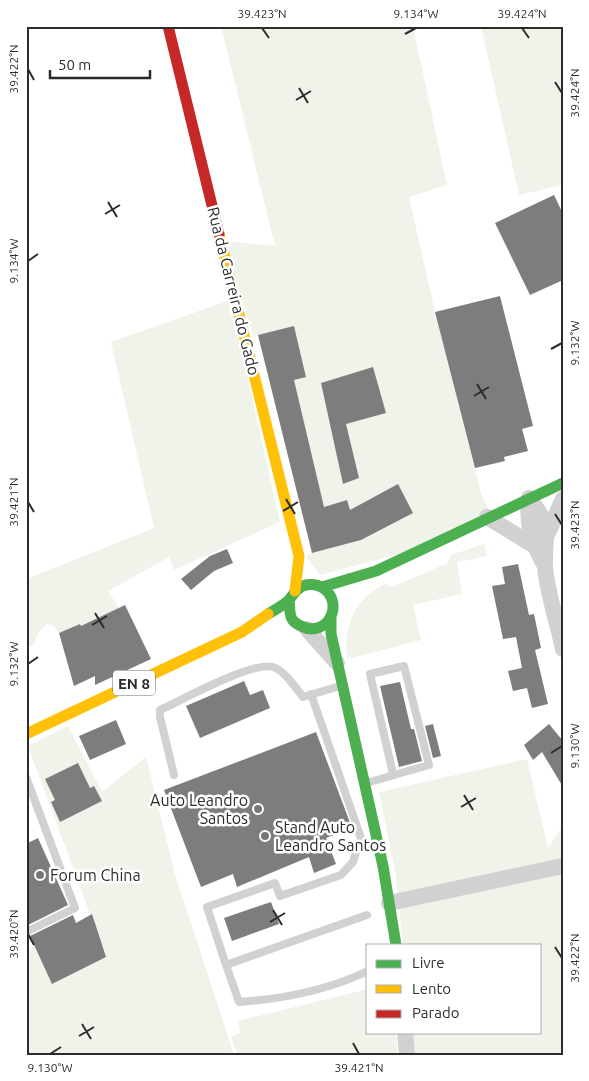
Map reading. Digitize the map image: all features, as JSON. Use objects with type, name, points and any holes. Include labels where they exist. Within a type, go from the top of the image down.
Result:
[{"type":"street","name":"Rua da Carreira do Gado","points":[[168,26],[299,556]]},
{"type":"street","points":[[562,490],[548,533],[545,566],[563,649]]},
{"type":"street","name":"EN 8","points":[[26,734],[242,632],[306,585],[320,586],[376,571],[487,516],[529,498],[562,490]]},
{"type":"street","points":[[529,498],[541,514],[548,533]]},
{"type":"street","points":[[529,498],[527,517],[533,545],[545,566]]},
{"type":"street","points":[[487,516],[533,545]]},
{"type":"street","points":[[299,556],[320,586],[332,597],[331,634],[366,783],[396,944]]},
{"type":"street","points":[[299,556],[289,610],[295,625],[339,666]]},
{"type":"street","name":"EN 8","points":[[295,625],[321,628],[376,571]]},
{"type":"street","name":"EN 8","points":[[242,632],[267,628]]},
{"type":"street","points":[[389,903],[563,866]]},
{"type":"street","points":[[405,1034],[407,1055]]},
{"type":"lane","points":[[174,775],[160,710],[244,671],[264,666],[274,667],[290,680],[303,697],[344,684]]},
{"type":"lane","points":[[366,783],[429,765],[404,666],[370,674],[394,774]]},
{"type":"lane","points":[[311,694],[361,838],[353,862],[341,875],[280,896],[275,883],[207,907],[239,1002],[275,999],[346,981],[366,971]]},
{"type":"lane","points":[[26,777],[75,908],[26,932]]},
{"type":"lane","points":[[226,965],[367,915]]},
{"type":"shaded area","points":[[221,26],[413,26],[447,185],[409,197],[435,312],[481,493],[489,511],[399,554],[320,575],[307,558],[309,554],[359,541],[347,500],[324,507],[294,380],[306,376],[294,327],[253,336],[225,241],[275,246]]},
{"type":"shaded area","points":[[481,26],[563,26],[563,185],[519,195]]},
{"type":"shaded area","points":[[230,300],[280,522],[174,570],[169,557],[108,591],[119,608],[81,626],[80,624],[59,633],[53,625],[47,624],[38,633],[35,644],[29,646],[26,639],[26,579],[154,528],[111,342]]},
{"type":"shaded area","points":[[484,544],[487,556],[457,562],[462,594],[413,605],[421,640],[348,659],[347,636],[349,625],[359,605],[366,597],[385,584],[392,587],[448,563],[451,555]]},
{"type":"shaded area","points":[[68,726],[102,792],[146,757],[174,871],[234,1055],[26,1055],[26,950],[34,945],[53,984],[106,957],[28,746]]},
{"type":"shaded area","points":[[527,759],[548,848],[563,825],[563,1055],[413,1055],[411,1034],[542,1034],[542,944],[403,944],[396,877],[379,792]]},
{"type":"shaded area","points":[[366,989],[366,1034],[396,1034],[398,1055],[237,1055],[231,1037],[240,1033],[238,1021]]},
{"type":"building","points":[[554,195],[563,214],[563,280],[530,295],[495,223]]},
{"type":"building","points":[[500,296],[533,426],[522,429],[528,451],[504,457],[505,461],[475,468],[435,312]]},
{"type":"building","points":[[294,326],[306,377],[294,380],[324,507],[347,500],[350,510],[398,484],[413,513],[361,540],[312,553],[258,335]]},
{"type":"building","points":[[373,367],[386,413],[346,424],[359,478],[343,484],[321,383]]},
{"type":"building","points":[[227,549],[233,563],[214,571],[191,590],[181,579],[210,556]]},
{"type":"building","points":[[518,564],[529,615],[534,614],[541,648],[535,650],[548,704],[532,708],[527,688],[513,691],[508,671],[522,668],[516,637],[503,639],[492,586],[505,584],[502,567]]},
{"type":"building","points":[[125,605],[151,659],[95,685],[95,676],[74,686],[59,633],[80,624],[81,626]]},
{"type":"building","points":[[244,681],[250,695],[263,690],[270,708],[200,738],[186,706]]},
{"type":"building","points":[[400,682],[411,729],[414,729],[422,761],[399,767],[380,686]]},
{"type":"building","points":[[116,720],[126,744],[90,760],[79,736]]},
{"type":"building","points":[[433,724],[441,756],[433,758],[425,726]]},
{"type":"building","points":[[549,724],[563,741],[563,787],[542,752],[533,760],[524,745]]},
{"type":"building","name":"Auto Leandro Santos","points":[[316,732],[352,828],[326,838],[336,864],[314,873],[309,857],[237,887],[233,874],[201,887],[164,790]]},
{"type":"building","points":[[78,763],[90,788],[94,786],[102,801],[60,822],[51,802],[55,800],[45,779]]},
{"type":"building","name":"Forum China","points":[[38,838],[68,905],[26,926],[26,844]]},
{"type":"building","points":[[271,902],[279,924],[232,941],[224,918]]},
{"type":"building","points":[[92,914],[106,957],[52,984],[30,936],[73,915],[76,923]]},
{"type":"traffic: fast","points":[[322,587],[376,571],[563,483]]},
{"type":"traffic: fast","points":[[268,614],[288,601],[299,588],[309,585],[321,587],[330,595],[333,610],[325,624],[318,628],[310,629],[301,626],[293,620],[290,615],[289,600]]},
{"type":"traffic: fast","points":[[331,618],[331,634],[383,866],[396,944]]},
{"type":"traffic: slow","points":[[219,234],[299,556],[295,591]]},
{"type":"traffic: slow","points":[[26,734],[242,632],[268,614]]},
{"type":"traffic: jam","points":[[168,26],[219,234]]},
{"type":"place","name":"Auto Leandro Santos","points":[[258,809]]},
{"type":"place","name":"Stand Auto Leandro Santos","points":[[265,836]]},
{"type":"place","name":"Forum China","points":[[40,875]]}]
